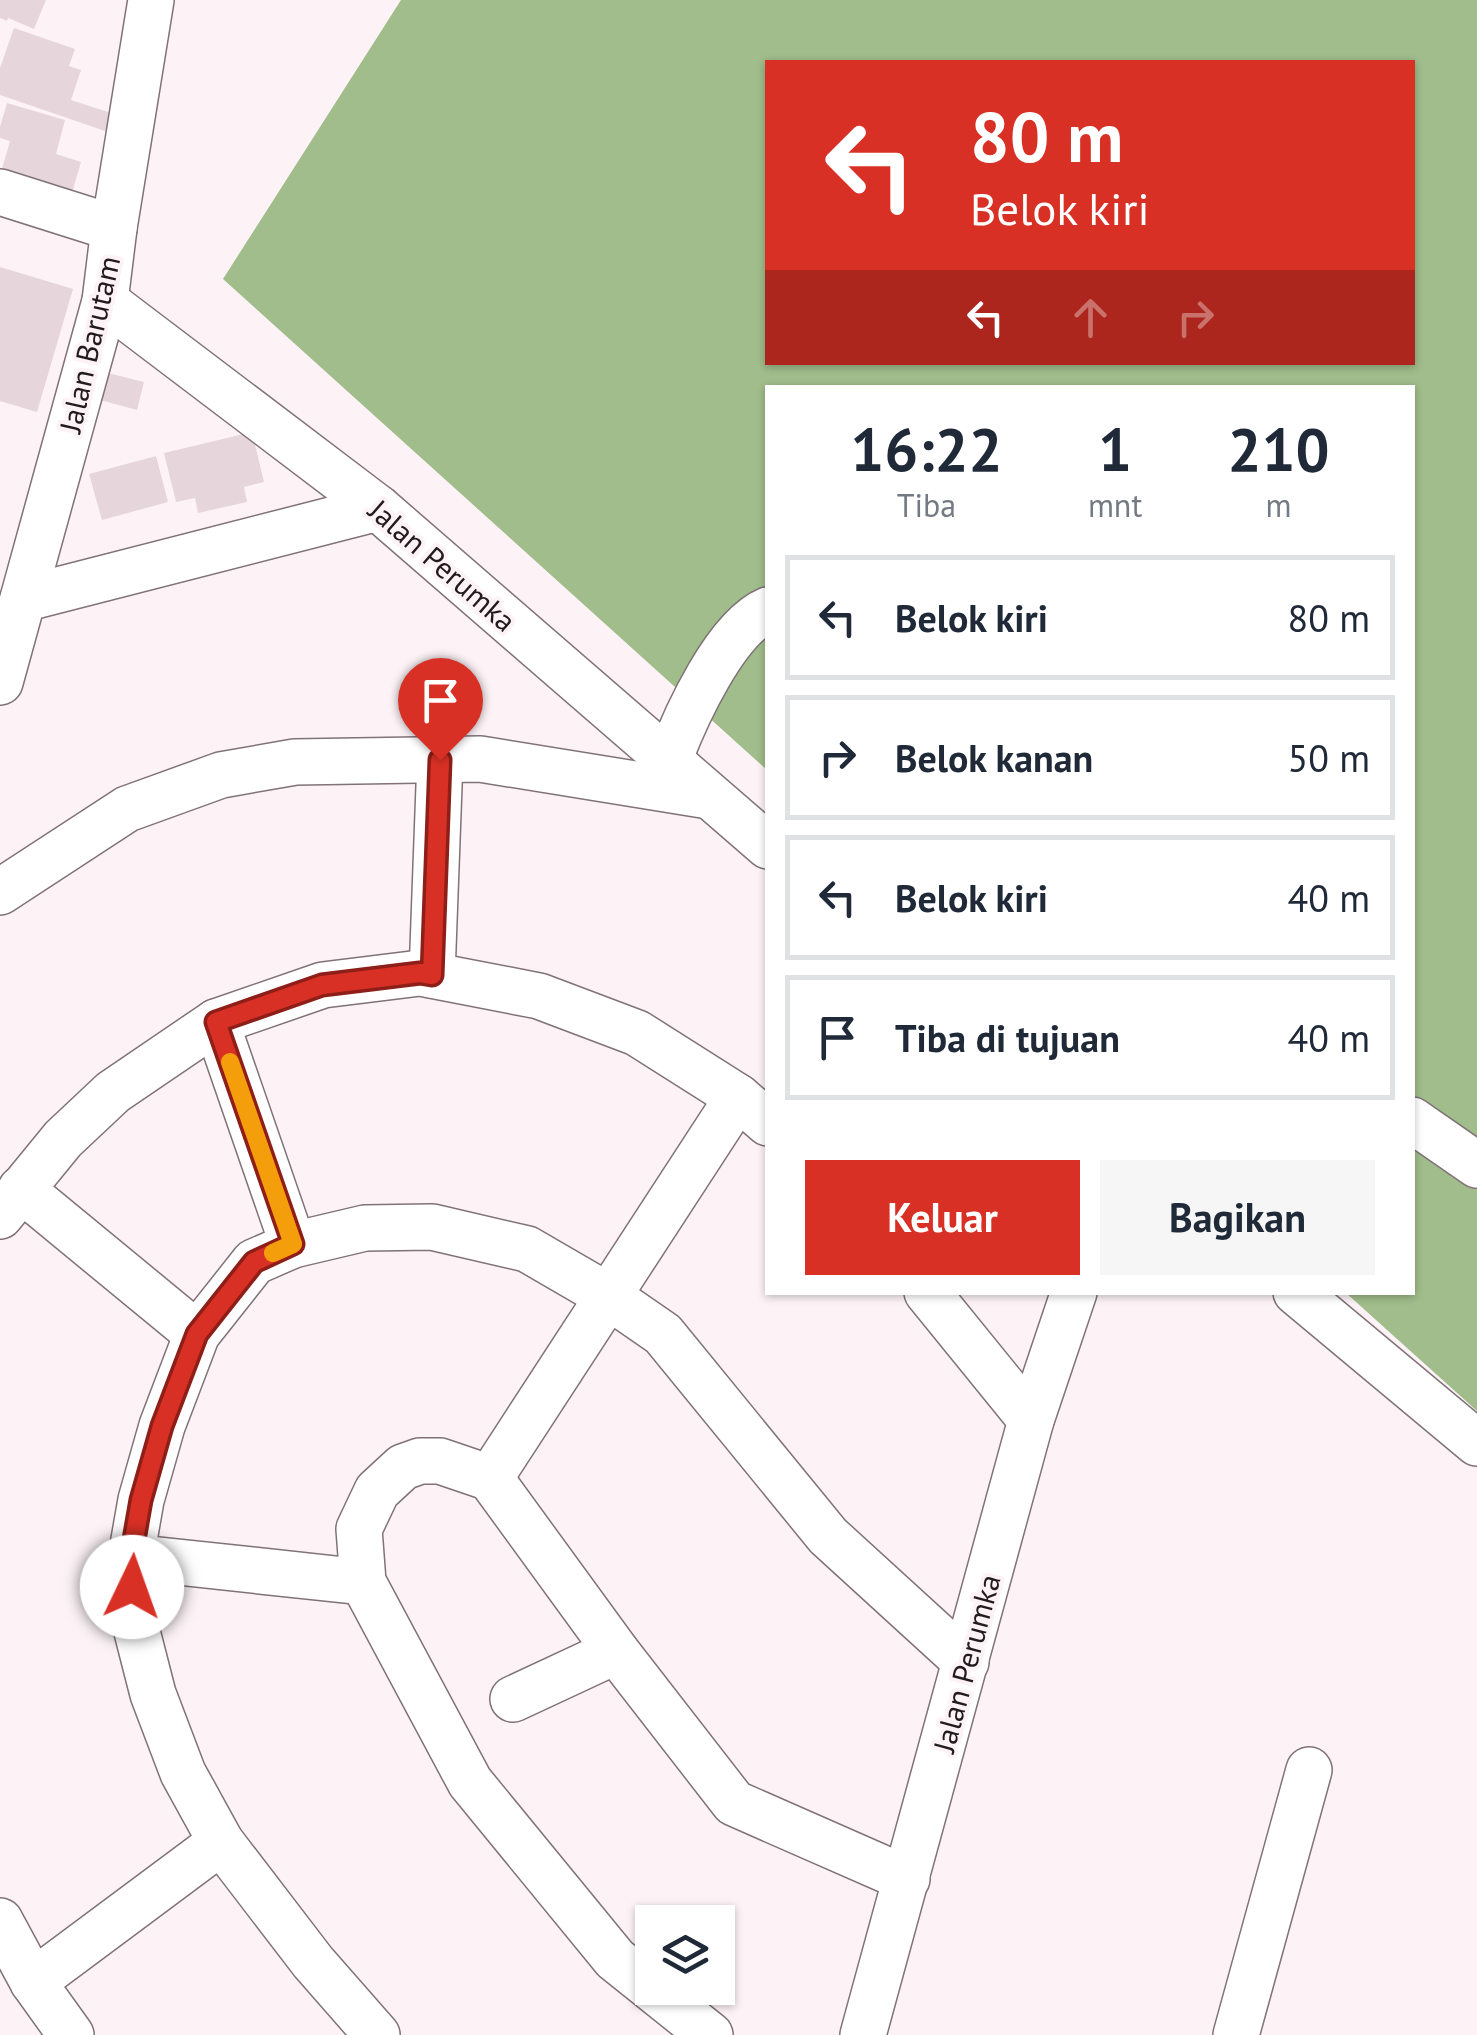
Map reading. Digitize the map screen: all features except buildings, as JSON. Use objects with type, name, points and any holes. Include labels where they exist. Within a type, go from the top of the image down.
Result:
[{"type":"street","name":"Jalan Barutam","points":[[0,682],[106,301],[114,228],[152,0]]},
{"type":"street","points":[[0,192],[114,228]]},
{"type":"street","name":"Jalan Perumka","points":[[106,301],[378,508],[765,843]]},
{"type":"street","points":[[23,600],[378,508]]},
{"type":"street","points":[[669,760],[683,724],[730,642],[746,624],[765,612]]},
{"type":"street","points":[[0,892],[127,809],[220,774],[295,762],[480,759],[710,796]]},
{"type":"street","points":[[432,975],[440,760]]},
{"type":"street","points":[[197,1334],[10,1203],[63,1140],[113,1092],[216,1022],[322,985],[420,973],[539,996],[636,1033],[753,1110],[608,1296],[490,1478]]},
{"type":"street","points":[[216,1022],[293,1244]]},
{"type":"street","points":[[1415,1122],[1477,1164]]},
{"type":"street","points":[[377,2035],[313,1962],[221,1842],[183,1773],[153,1694],[133,1616],[131,1557],[141,1500],[162,1426],[197,1334],[254,1262],[293,1244],[366,1228],[432,1227],[527,1249],[608,1296],[663,1334],[828,1536],[966,1662]]},
{"type":"street","points":[[929,1295],[1031,1420]]},
{"type":"street","name":"Jalan Perumka","points":[[862,2035],[1031,1420],[1073,1295]]},
{"type":"street","points":[[1300,1295],[1477,1443]]},
{"type":"street","points":[[710,2035],[615,1959],[470,1782],[363,1582],[360,1529],[377,1491],[403,1468],[440,1461],[490,1478],[616,1652],[734,1803],[907,1879]]},
{"type":"street","points":[[131,1557],[363,1582]]},
{"type":"street","points":[[513,1700],[616,1652]]},
{"type":"street","points":[[1236,2035],[1309,1770]]},
{"type":"street","points":[[33,1982],[221,1842]]},
{"type":"street","points":[[0,1921],[33,1982],[71,2035]]},
{"type":"green space","points":[[401,0],[1477,0],[1477,1411],[1348,1295],[1415,1295],[1415,385],[765,385],[765,768],[223,279]]},
{"type":"slow traffic","points":[[230,1062],[293,1244],[273,1253]]},
{"type":"route","points":[[132,1587],[131,1557],[141,1500],[162,1426],[197,1334],[254,1262],[293,1244],[216,1022],[322,985],[420,973],[432,975],[440,760]]}]
